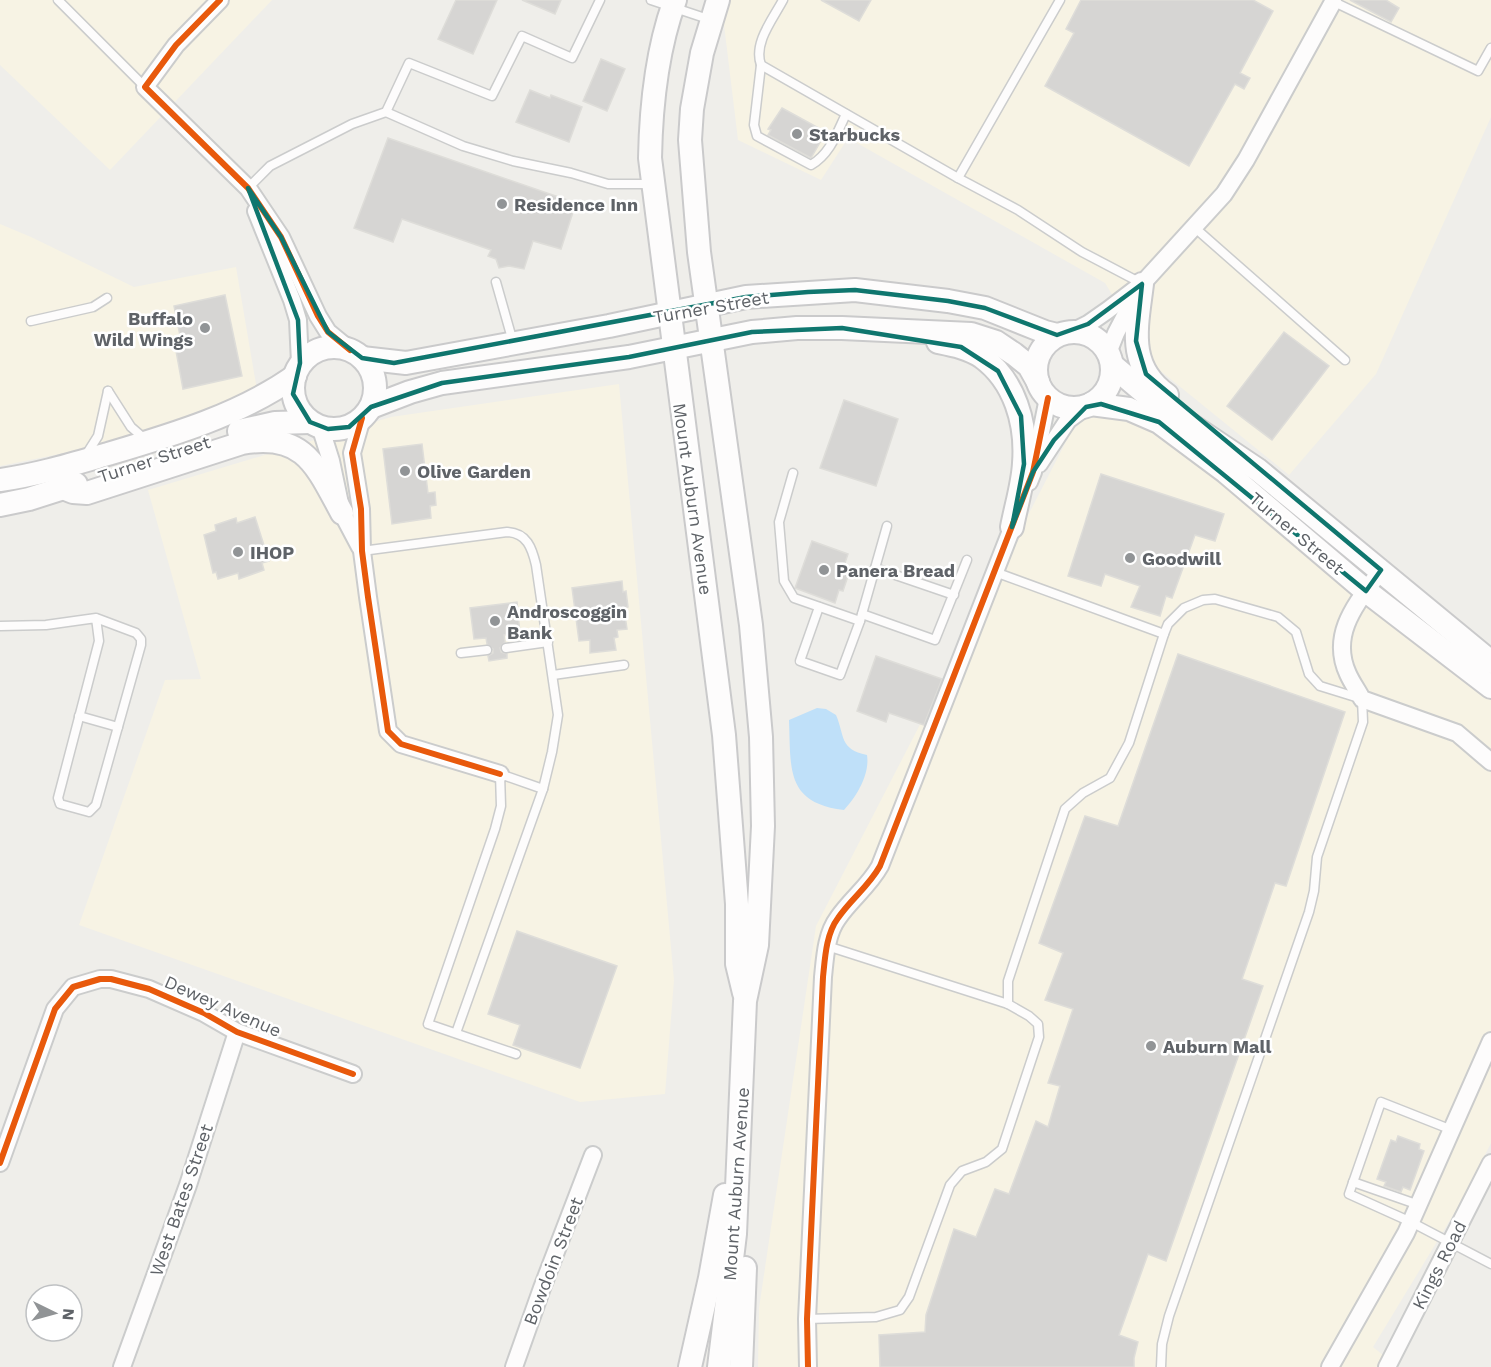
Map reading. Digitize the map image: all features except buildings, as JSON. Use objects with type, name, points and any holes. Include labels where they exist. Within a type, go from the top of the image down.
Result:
[{"type":"main road","name":"Mount Auburn Avenue","points":[[674,4],[665,38],[651,116],[650,158],[668,314],[724,735],[737,904],[737,964],[745,1000]]},
{"type":"main road","name":"Mount Auburn Avenue","points":[[715,10],[702,53],[692,109],[690,140],[699,252],[751,625],[761,737],[763,826],[757,945],[745,1000],[735,1234],[719,1367]]},
{"type":"main road","points":[[1142,284],[1136,322],[1136,341],[1146,374],[1160,390],[1210,426],[1258,470]]},
{"type":"main road","name":"Turner Street","points":[[356,354],[406,363],[609,326],[746,297],[855,290],[948,301],[985,308],[1045,332],[1087,334],[1095,338],[1110,359],[1152,399],[1258,470],[1491,662]]},
{"type":"main road","name":"Turner Street","points":[[366,413],[410,392],[442,383],[629,357],[774,330],[842,328],[971,334],[996,342],[1029,366],[1043,390],[1059,405],[1069,408],[1088,405],[1129,409],[1159,422],[1226,472],[1366,591],[1491,687]]},
{"type":"main road","points":[[842,328],[961,347],[980,356],[998,371],[1012,393],[1021,416],[1024,464],[1012,527]]},
{"type":"main road","points":[[1043,390],[1036,363],[1042,350],[1065,334]]},
{"type":"main road","points":[[328,347],[356,354],[374,377],[374,398],[366,413],[349,427],[328,429],[315,424],[298,410],[293,394],[297,370],[314,352],[328,347]]},
{"type":"main road","points":[[1088,405],[1103,395],[1109,386],[1110,359]]},
{"type":"main road","name":"Turner Street","points":[[0,480],[149,442],[253,403],[297,370]]},
{"type":"main road","name":"Turner Street","points":[[0,505],[63,488],[250,427],[297,421],[315,424]]},
{"type":"main road","points":[[63,488],[73,492],[87,493],[242,443],[261,439],[279,441],[302,451],[322,475],[342,513]]},
{"type":"main road","points":[[690,1367],[710,1278],[742,1096]]},
{"type":"main road","points":[[741,1367],[747,1241],[742,1096]]},
{"type":"street","points":[[220,0],[176,45],[146,87],[248,188],[281,237],[318,316],[328,332],[356,354]]},
{"type":"street","points":[[1065,334],[1095,320],[1142,284],[1224,194],[1246,160],[1331,1]]},
{"type":"street","points":[[248,188],[298,320],[297,370]]},
{"type":"street","points":[[1110,359],[1116,333],[1142,284]]},
{"type":"street","points":[[1033,472],[1043,390]]},
{"type":"street","points":[[808,1367],[807,1319],[826,946],[837,919],[873,879],[880,866],[1033,472],[1068,420],[1088,405]]},
{"type":"street","points":[[366,413],[352,453],[361,509],[362,551],[383,710],[388,731],[401,744],[500,774]]},
{"type":"street","points":[[315,424],[331,461],[342,513],[362,551]]},
{"type":"street","points":[[1381,570],[1351,611],[1342,640],[1348,673],[1362,699],[1457,733],[1491,762]]},
{"type":"street","name":"Dewey Avenue","points":[[0,1163],[55,1009],[73,987],[80,984],[111,979],[149,989],[204,1012],[237,1032],[352,1074]]},
{"type":"street","name":"West Bates Street","points":[[122,1367],[188,1185],[237,1032]]},
{"type":"street","points":[[1330,1367],[1411,1222],[1491,1041]]},
{"type":"street","name":"Bowdoin Street","points":[[514,1367],[593,1155]]},
{"type":"street","name":"Kings Road","points":[[1387,1367],[1491,1163]]},
{"type":"lane","points":[[58,0],[146,87]]},
{"type":"lane","points":[[386,112],[409,63],[492,96],[522,36],[572,58],[600,0]]},
{"type":"lane","points":[[651,0],[715,10]]},
{"type":"lane","points":[[783,0],[760,43],[758,57],[761,65],[754,125],[757,136],[811,165],[820,160],[834,142],[846,114]]},
{"type":"lane","points":[[958,178],[1060,0]]},
{"type":"lane","points":[[1331,1],[1478,71],[1491,48]]},
{"type":"lane","points":[[761,65],[1018,210],[1082,252],[1142,284]]},
{"type":"lane","points":[[248,188],[270,166],[352,124],[386,112],[464,146],[513,161],[571,173],[608,184],[652,184]]},
{"type":"lane","points":[[1194,227],[1345,360]]},
{"type":"lane","points":[[496,282],[513,342]]},
{"type":"lane","points":[[30,321],[93,307],[106,298]]},
{"type":"lane","points":[[81,461],[98,436],[108,391],[131,427],[149,442]]},
{"type":"lane","points":[[793,473],[779,522],[784,581],[794,598],[819,608],[861,617],[935,640],[967,561]]},
{"type":"lane","points":[[819,608],[800,661],[840,675],[861,617],[887,526]]},
{"type":"lane","points":[[362,551],[507,532],[522,535],[532,549],[558,715],[543,789],[456,1033]]},
{"type":"lane","points":[[875,568],[954,595]]},
{"type":"lane","points":[[994,572],[1164,634]]},
{"type":"lane","points":[[1008,1004],[1008,981],[1065,809],[1083,793],[1110,778],[1129,743],[1168,624],[1184,608],[1203,600],[1215,599],[1278,617],[1296,632],[1309,675],[1320,686],[1362,699],[1363,722],[1317,857],[1314,891],[1309,912],[1169,1316],[1162,1344],[1161,1367]]},
{"type":"lane","points":[[0,626],[46,625],[96,618],[136,633],[141,639],[96,805],[88,812],[60,804],[58,798],[99,641],[96,618]]},
{"type":"lane","points":[[506,648],[548,642]]},
{"type":"lane","points":[[461,653],[487,650]]},
{"type":"lane","points":[[553,675],[624,665]]},
{"type":"lane","points":[[79,716],[118,727]]},
{"type":"lane","points":[[516,1054],[428,1024],[495,829],[501,806],[500,774],[543,789]]},
{"type":"lane","points":[[807,1319],[876,1317],[900,1310],[909,1297],[950,1185],[962,1171],[986,1162],[1002,1149],[1039,1037],[1038,1024],[1008,1004],[826,946]]},
{"type":"lane","points":[[1452,1130],[1381,1102],[1349,1194],[1411,1222],[1491,1264]]},
{"type":"lane","points":[[1353,1182],[1419,1205]]},
{"type":"highlighted area","points":[[248,188],[281,237],[328,332],[362,358],[394,363],[746,297],[855,290],[948,301],[985,308],[1057,335],[1088,324],[1142,284],[1136,341],[1146,374],[1381,570],[1366,591],[1159,422],[1101,404],[1086,407],[1054,440],[1033,472],[1012,527],[1024,464],[1021,416],[998,371],[961,347],[842,328],[752,332],[629,357],[442,383],[371,407],[349,427],[328,429],[310,422],[293,394],[300,363],[298,320]]},
{"type":"shaded area","points":[[0,0],[272,0],[110,170],[0,65]]},
{"type":"shaded area","points":[[721,0],[1491,0],[1491,117],[1376,374],[1289,475],[1157,368],[1105,283],[848,138],[821,180],[738,140]]},
{"type":"shaded area","points":[[0,224],[134,287],[236,267],[257,390],[109,444],[0,466]]},
{"type":"shaded area","points":[[619,384],[674,980],[665,1094],[580,1102],[79,925],[165,680],[201,679],[148,490],[391,417]]},
{"type":"shaded area","points":[[1116,413],[1161,428],[1491,695],[1491,1143],[1461,1202],[1373,1347],[1398,1367],[758,1367],[759,1308],[816,926],[1071,432],[1087,417]]},
{"type":"water","points":[[817,708],[826,709],[836,715],[847,745],[867,755],[862,784],[844,810],[811,800],[801,791],[795,780],[790,753],[789,720]]},
{"type":"cycle path","points":[[220,0],[176,45],[145,87],[248,188],[281,237],[318,316],[328,332],[350,350]]},
{"type":"cycle path","points":[[808,1367],[807,1319],[825,954],[834,924],[880,866],[1033,472],[1048,398]]},
{"type":"cycle path","points":[[362,418],[352,453],[361,509],[362,551],[388,731],[401,744],[500,774]]},
{"type":"cycle path","points":[[0,1163],[55,1009],[73,987],[100,979],[111,979],[149,989],[204,1013],[237,1032],[353,1074]]},
{"type":"place","name":"Starbucks","points":[[797,134]]},
{"type":"place","name":"Residence Inn","points":[[502,204]]},
{"type":"place","name":"Buffalo Wild Wings","points":[[205,328]]},
{"type":"place","name":"Olive Garden","points":[[405,471]]},
{"type":"place","name":"IHOP","points":[[238,552]]},
{"type":"place","name":"Goodwill","points":[[1130,558]]},
{"type":"place","name":"Panera Bread","points":[[824,570]]},
{"type":"place","name":"Androscoggin Bank","points":[[495,621]]},
{"type":"place","name":"Auburn Mall","points":[[1151,1046]]}]
